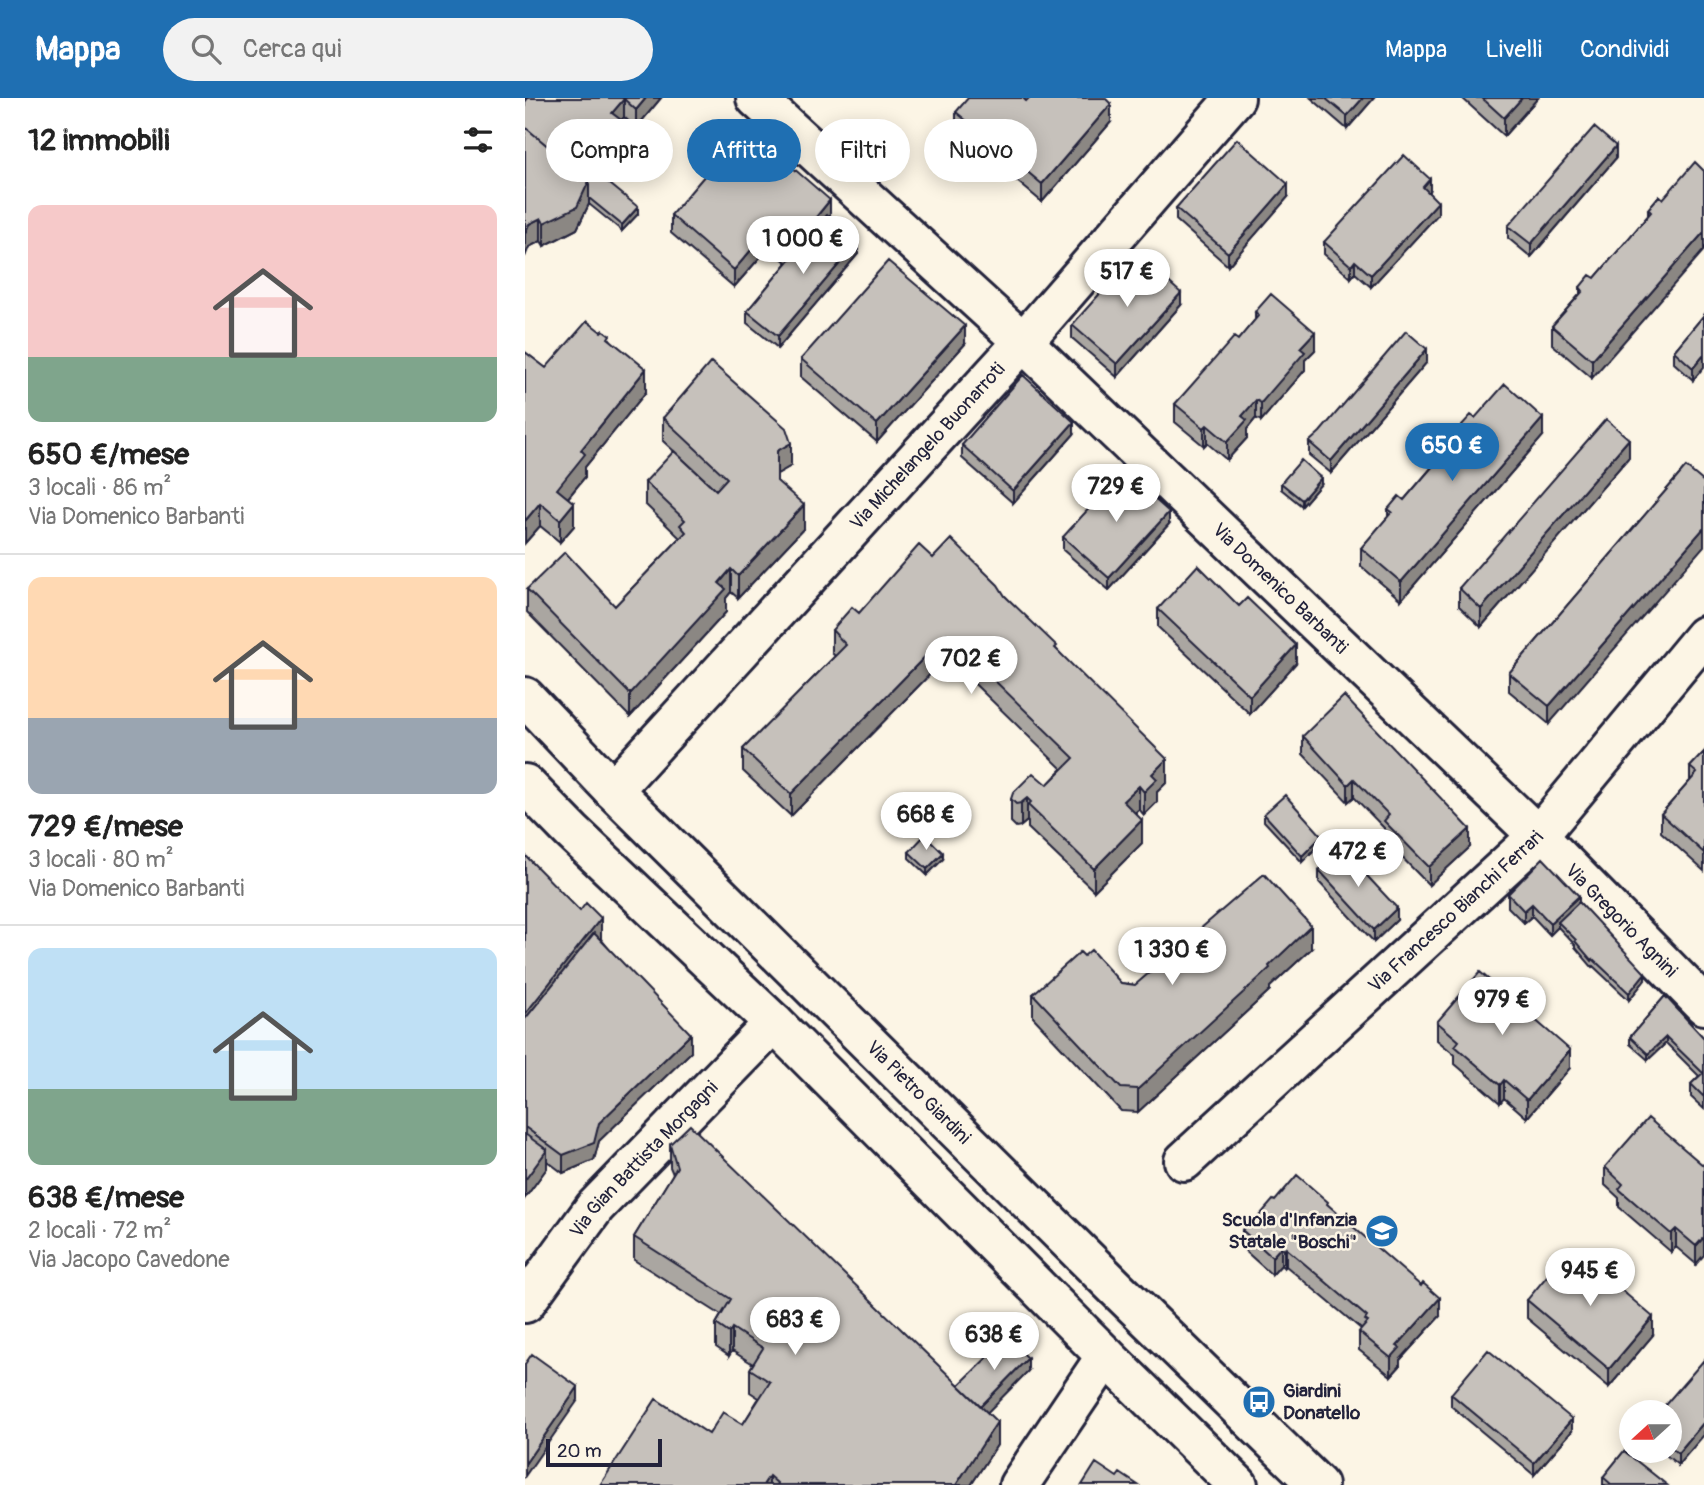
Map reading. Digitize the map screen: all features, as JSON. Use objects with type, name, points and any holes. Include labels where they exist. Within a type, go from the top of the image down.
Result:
[{"type":"street","name":"Via Domenico Barbanti","points":[[756,98],[1023,342],[1538,836]]},
{"type":"street","name":"Via Michelangelo Buonarroti","points":[[613,790],[1023,342],[1235,98]]},
{"type":"street","name":"Via Francesco Bianchi Ferrari","points":[[1184,1161],[1538,836],[1704,636]]},
{"type":"street","name":"Via Pietro Giardini","points":[[525,697],[613,790],[1318,1485]]},
{"type":"street","points":[[525,784],[774,1023],[1238,1485]]},
{"type":"street","name":"Via Gregorio Agnini","points":[[1538,836],[1704,1005]]},
{"type":"street","name":"Via Gian Battista Morgagni","points":[[525,1303],[595,1207],[774,1023]]},
{"type":"street","points":[[1019,1485],[1106,1356]]},
{"type":"building","points":[[528,98],[646,98],[636,110],[624,99],[612,113],[620,119],[546,119],[546,145],[525,127],[525,102]]},
{"type":"building","points":[[968,98],[1023,98],[1026,101],[1029,98],[1105,98],[1111,104],[1042,184],[1037,180],[1037,119],[964,119],[956,112]]},
{"type":"building","points":[[1325,98],[1363,98],[1347,116]]},
{"type":"building","points":[[1482,98],[1522,98],[1504,118]]},
{"type":"building","points":[[525,127],[546,145],[546,182],[589,182],[577,207],[544,223],[541,218],[529,224],[525,234]]},
{"type":"building","points":[[1594,127],[1616,146],[1531,244],[1508,226]]},
{"type":"building","points":[[1237,139],[1288,184],[1228,253],[1176,208]]},
{"type":"building","points":[[1404,155],[1430,179],[1423,187],[1438,202],[1371,275],[1355,261],[1351,266],[1324,242]]},
{"type":"building","points":[[1695,162],[1704,171],[1704,232],[1592,360],[1552,326],[1583,291],[1580,287],[1590,275],[1595,278],[1651,212],[1648,209],[1659,196],[1663,199]]},
{"type":"building","points":[[801,175],[830,200],[791,248],[769,229],[734,270],[671,215],[699,182],[801,182]]},
{"type":"building","points":[[589,182],[607,182],[638,207],[622,225],[589,198]]},
{"type":"building","points":[[827,215],[858,242],[778,336],[747,311]]},
{"type":"building","points":[[1136,253],[1181,293],[1117,364],[1072,325]]},
{"type":"building","points":[[888,261],[965,326],[877,424],[801,359]]},
{"type":"building","points":[[1271,294],[1315,332],[1300,348],[1305,352],[1261,403],[1256,400],[1242,416],[1247,420],[1227,442],[1207,425],[1204,428],[1175,404],[1234,337],[1238,340],[1259,315],[1255,312]]},
{"type":"building","points":[[1704,315],[1704,355],[1693,368],[1674,351]]},
{"type":"building","points":[[587,321],[601,332],[603,330],[610,335],[608,338],[646,369],[581,450],[585,454],[557,489],[574,503],[560,520],[540,503],[525,521],[525,352],[546,368]]},
{"type":"building","points":[[1406,331],[1427,349],[1331,461],[1309,442]]},
{"type":"building","points":[[711,362],[786,428],[791,443],[777,451],[777,481],[804,505],[738,576],[731,569],[719,583],[726,589],[630,694],[527,589],[565,552],[615,606],[686,532],[680,525],[685,520],[645,482],[674,451],[716,490],[727,478],[663,418]]},
{"type":"building","points":[[1023,375],[1074,422],[1013,491],[962,445]]},
{"type":"building","points":[[1505,384],[1543,418],[1401,582],[1361,548],[1392,512],[1388,509],[1399,496],[1404,500],[1464,430],[1460,427],[1471,415],[1475,418]]},
{"type":"building","points":[[1606,419],[1629,439],[1481,609],[1459,588]]},
{"type":"building","points":[[1301,460],[1321,478],[1302,500],[1281,483]]},
{"type":"building","points":[[1686,467],[1704,482],[1704,528],[1549,706],[1509,673]]},
{"type":"building","points":[[1123,471],[1169,512],[1109,578],[1063,537]]},
{"type":"building","points":[[951,539],[1057,646],[1055,648],[1167,759],[1152,774],[1157,779],[1144,792],[1139,786],[1123,801],[1142,820],[1094,869],[1028,805],[1031,802],[1027,798],[1016,804],[1011,799],[1013,793],[1033,773],[1047,785],[1074,758],[947,634],[791,794],[743,749],[846,645],[832,630],[852,607],[859,613],[919,545],[933,558]]},
{"type":"building","points":[[1198,565],[1239,606],[1247,598],[1296,645],[1250,696],[1158,609]]},
{"type":"building","points":[[1344,696],[1470,829],[1429,867],[1384,821],[1389,815],[1354,779],[1348,785],[1303,736]]},
{"type":"building","points":[[1704,752],[1704,853],[1661,814],[1697,773],[1690,767]]},
{"type":"building","points":[[1285,795],[1322,836],[1302,856],[1264,814]]},
{"type":"building","points":[[925,835],[943,853],[927,869],[909,852]]},
{"type":"building","points":[[1342,849],[1397,908],[1374,930],[1319,870]]},
{"type":"building","points":[[525,855],[580,911],[586,903],[601,918],[525,1014]]},
{"type":"building","points":[[1543,858],[1579,896],[1550,923],[1532,904],[1524,911],[1508,894]]},
{"type":"building","points":[[1264,874],[1311,926],[1269,966],[1270,968],[1138,1089],[1121,1088],[1033,994],[1080,952],[1084,956],[1091,950],[1121,983],[1135,985]]},
{"type":"building","points":[[1579,902],[1645,973],[1629,993],[1593,959],[1592,961],[1558,922]]},
{"type":"building","points":[[594,933],[691,1034],[599,1123],[594,1143],[563,1155],[525,1127],[525,1019]]},
{"type":"building","points":[[1480,972],[1570,1050],[1527,1100],[1504,1080],[1500,1085],[1455,1046],[1459,1041],[1437,1022]]},
{"type":"building","points":[[1665,996],[1704,1038],[1703,1073],[1666,1037],[1648,1054],[1630,1037]]},
{"type":"building","points":[[1704,1072],[1704,1097],[1691,1084]]},
{"type":"building","points":[[1648,1118],[1704,1166],[1704,1237],[1696,1246],[1676,1229],[1671,1234],[1619,1189],[1623,1184],[1605,1167]]},
{"type":"building","points":[[690,1125],[997,1422],[956,1485],[776,1485],[769,1476],[763,1485],[600,1485],[656,1399],[709,1434],[723,1412],[743,1424],[770,1382],[750,1369],[763,1348],[732,1328],[729,1333],[716,1324],[731,1299],[634,1237],[677,1167],[670,1144]]},
{"type":"building","points":[[525,1134],[547,1150],[525,1180]]},
{"type":"building","points":[[1297,1175],[1421,1286],[1423,1283],[1440,1298],[1397,1346],[1400,1348],[1391,1358],[1359,1332],[1368,1322],[1365,1320],[1367,1317],[1286,1248],[1284,1250],[1281,1247],[1272,1257],[1242,1230],[1275,1201]]},
{"type":"building","points":[[1571,1247],[1653,1317],[1609,1369],[1527,1300]]},
{"type":"building","points":[[1007,1338],[1028,1358],[981,1406],[959,1385]]},
{"type":"building","points":[[1488,1350],[1572,1419],[1534,1463],[1451,1394]]},
{"type":"building","points":[[532,1354],[578,1387],[525,1464],[525,1364]]},
{"type":"building","points":[[1704,1360],[1704,1422],[1682,1448],[1682,1400],[1669,1400]]},
{"type":"building","points":[[1619,1457],[1619,1463],[1639,1463],[1667,1485],[1612,1485],[1603,1477]]},
{"type":"building","points":[[1096,1463],[1117,1477],[1120,1473],[1138,1485],[1082,1485]]},
{"type":"place","name":"Scuola d'Infanzia Statale \"Boschi\"","points":[[1382,1231]]},
{"type":"place","name":"Giardini Donatello","points":[[1259,1402]]}]
